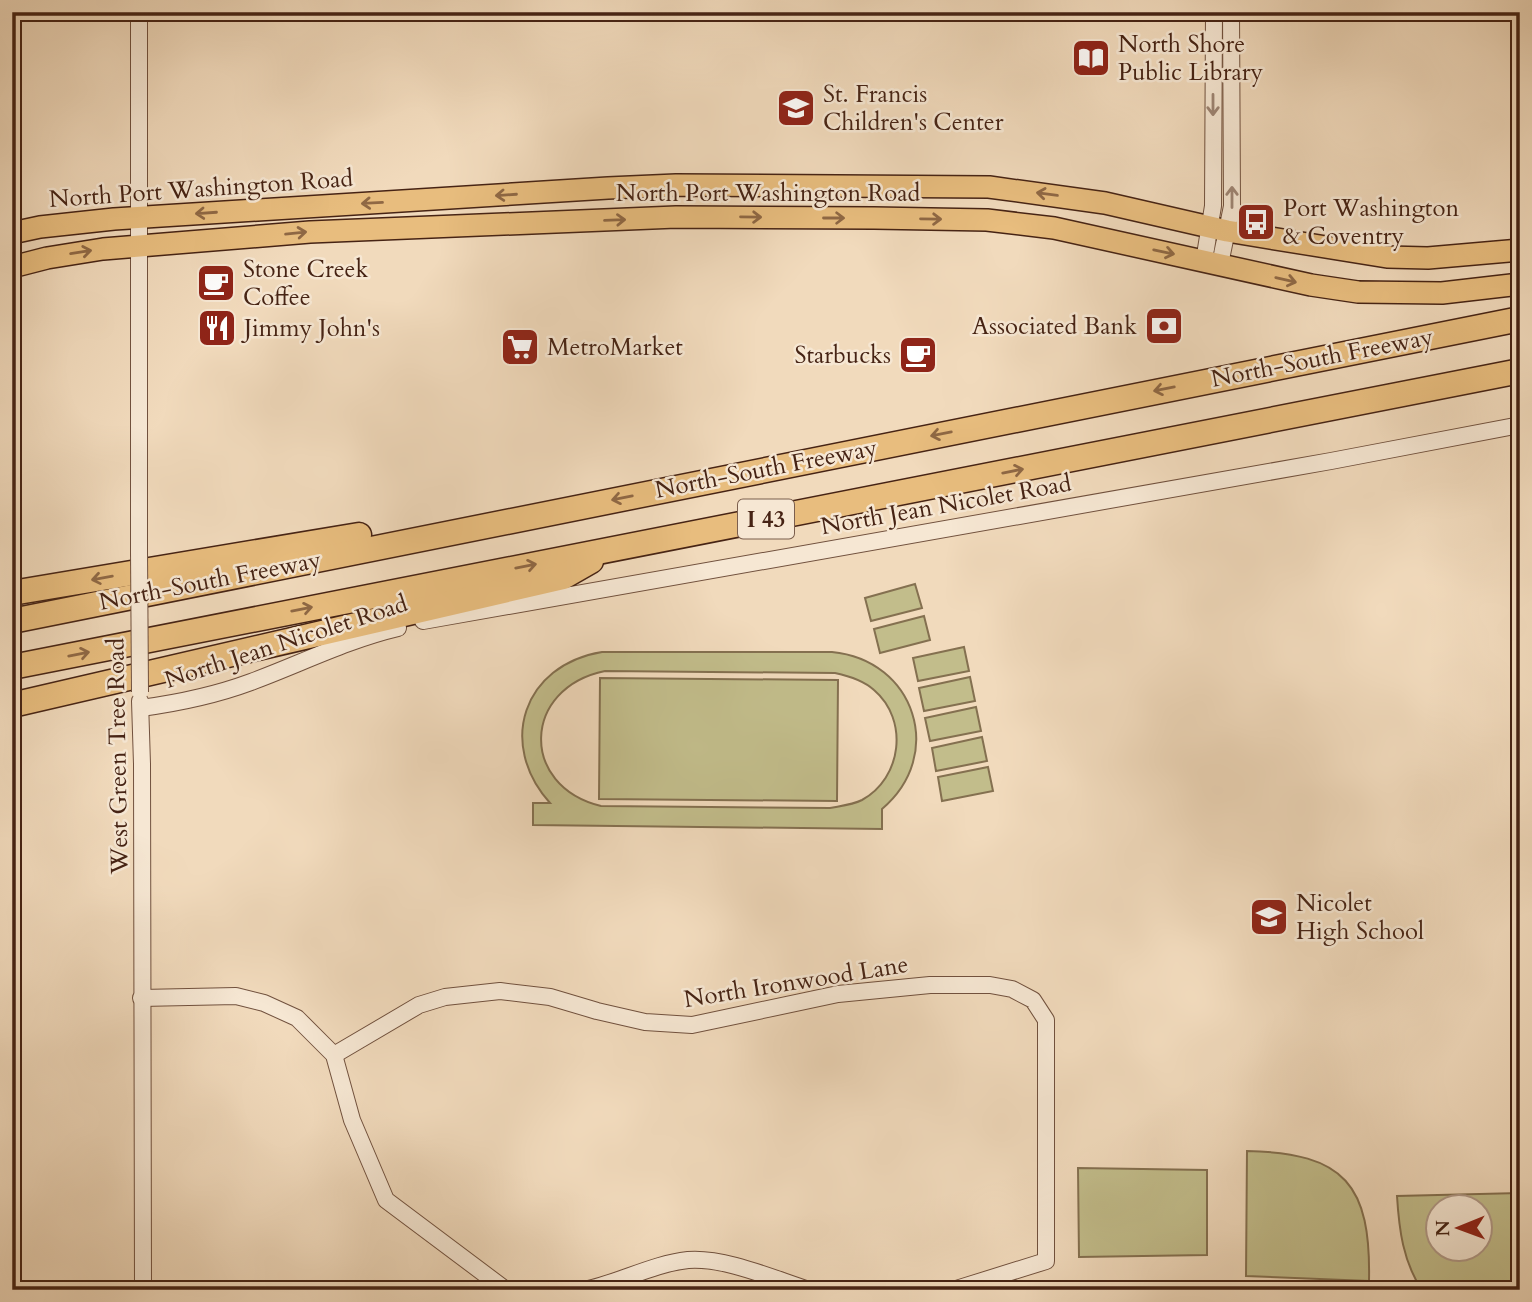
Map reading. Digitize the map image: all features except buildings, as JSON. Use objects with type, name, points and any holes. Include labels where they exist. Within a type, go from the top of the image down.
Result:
[{"type":"highway","name":"North-South Freeway","points":[[12,621],[1520,319]]},
{"type":"highway","name":"North-South Freeway","points":[[12,667],[1520,371]]},
{"type":"highway","points":[[12,593],[456,519],[533,516]]},
{"type":"highway","points":[[12,705],[563,577],[612,550]]},
{"type":"main road","name":"North Port Washington Road","points":[[12,233],[40,227],[140,217],[676,185],[957,186],[1010,189],[1082,200],[1218,229],[1407,259],[1520,250]]},
{"type":"main road","name":"North Port Washington Road","points":[[12,267],[47,258],[139,245],[310,232],[707,217],[888,218],[970,219],[1054,228],[1311,285],[1358,292],[1442,293],[1520,284]]},
{"type":"main road","points":[[40,227],[47,258]]},
{"type":"street","name":"West Green Tree Road","points":[[139,12],[143,1290]]},
{"type":"street","points":[[1214,12],[1213,206],[1218,229]]},
{"type":"street","points":[[1212,262],[1218,229],[1232,205],[1231,12]]},
{"type":"street","name":"North Jean Nicolet Road","points":[[140,701],[166,705],[233,688],[348,642],[433,619],[1520,425]]},
{"type":"street","name":"North Ironwood Lane","points":[[334,1055],[419,1005],[445,996],[473,993],[500,991],[550,997],[645,1022],[692,1025],[838,994],[930,985],[990,985],[1012,989],[1033,1000],[1046,1020],[1046,1261],[953,1290]]},
{"type":"street","points":[[141,998],[236,996],[264,1003],[297,1018],[334,1055],[352,1120],[386,1200],[506,1290]]},
{"type":"street","points":[[583,1290],[608,1285],[645,1270],[706,1260],[809,1290]]},
{"type":"shaded area","points":[[915,584],[922,608],[871,621],[865,598]]},
{"type":"shaded area","points":[[924,616],[930,640],[880,653],[874,629]]},
{"type":"shaded area","points":[[964,647],[969,671],[918,681],[913,658]]},
{"type":"shaded area","points":[[602,652],[832,652],[861,659],[884,672],[901,691],[912,713],[916,738],[913,763],[902,787],[882,809],[882,829],[533,825],[533,803],[550,803],[534,780],[525,756],[522,733],[526,710],[537,690],[553,673],[575,660]],"holes":[[[605,671],[835,673],[856,679],[874,690],[893,717],[896,732],[893,763],[886,778],[875,790],[854,803],[830,808],[601,806],[574,795],[555,779],[544,759],[541,737],[546,716],[558,696],[578,681]]]},
{"type":"shaded area","points":[[970,677],[975,701],[924,711],[919,688]]},
{"type":"shaded area","points":[[600,678],[838,680],[837,801],[599,799]]},
{"type":"shaded area","points":[[976,707],[981,731],[930,741],[925,718]]},
{"type":"shaded area","points":[[982,737],[987,761],[936,771],[932,748]]},
{"type":"shaded area","points":[[988,767],[993,791],[942,801],[938,777]]},
{"type":"shaded area","points":[[1247,1151],[1280,1153],[1308,1159],[1329,1168],[1346,1181],[1357,1198],[1365,1220],[1369,1281],[1246,1276]]},
{"type":"shaded area","points":[[1078,1168],[1207,1170],[1207,1255],[1079,1257]]},
{"type":"shaded area","points":[[1520,1193],[1520,1290],[1422,1290],[1410,1268],[1399,1221],[1397,1196],[1424,1195],[1424,1264],[1494,1264],[1494,1194],[1479,1194]]},
{"type":"place","name":"North Shore Public Library","points":[[1091,58]]},
{"type":"place","name":"St. Francis Children's Center","points":[[796,108]]},
{"type":"place","name":"Port Washington & Coventry","points":[[1256,222]]},
{"type":"place","name":"Stone Creek Coffee","points":[[216,283]]},
{"type":"place","name":"Associated Bank","points":[[1164,326]]},
{"type":"place","name":"Jimmy John's","points":[[217,328]]},
{"type":"place","name":"MetroMarket","points":[[520,347]]},
{"type":"place","name":"Starbucks","points":[[918,355]]},
{"type":"place","name":"Nicolet High School","points":[[1269,917]]}]
